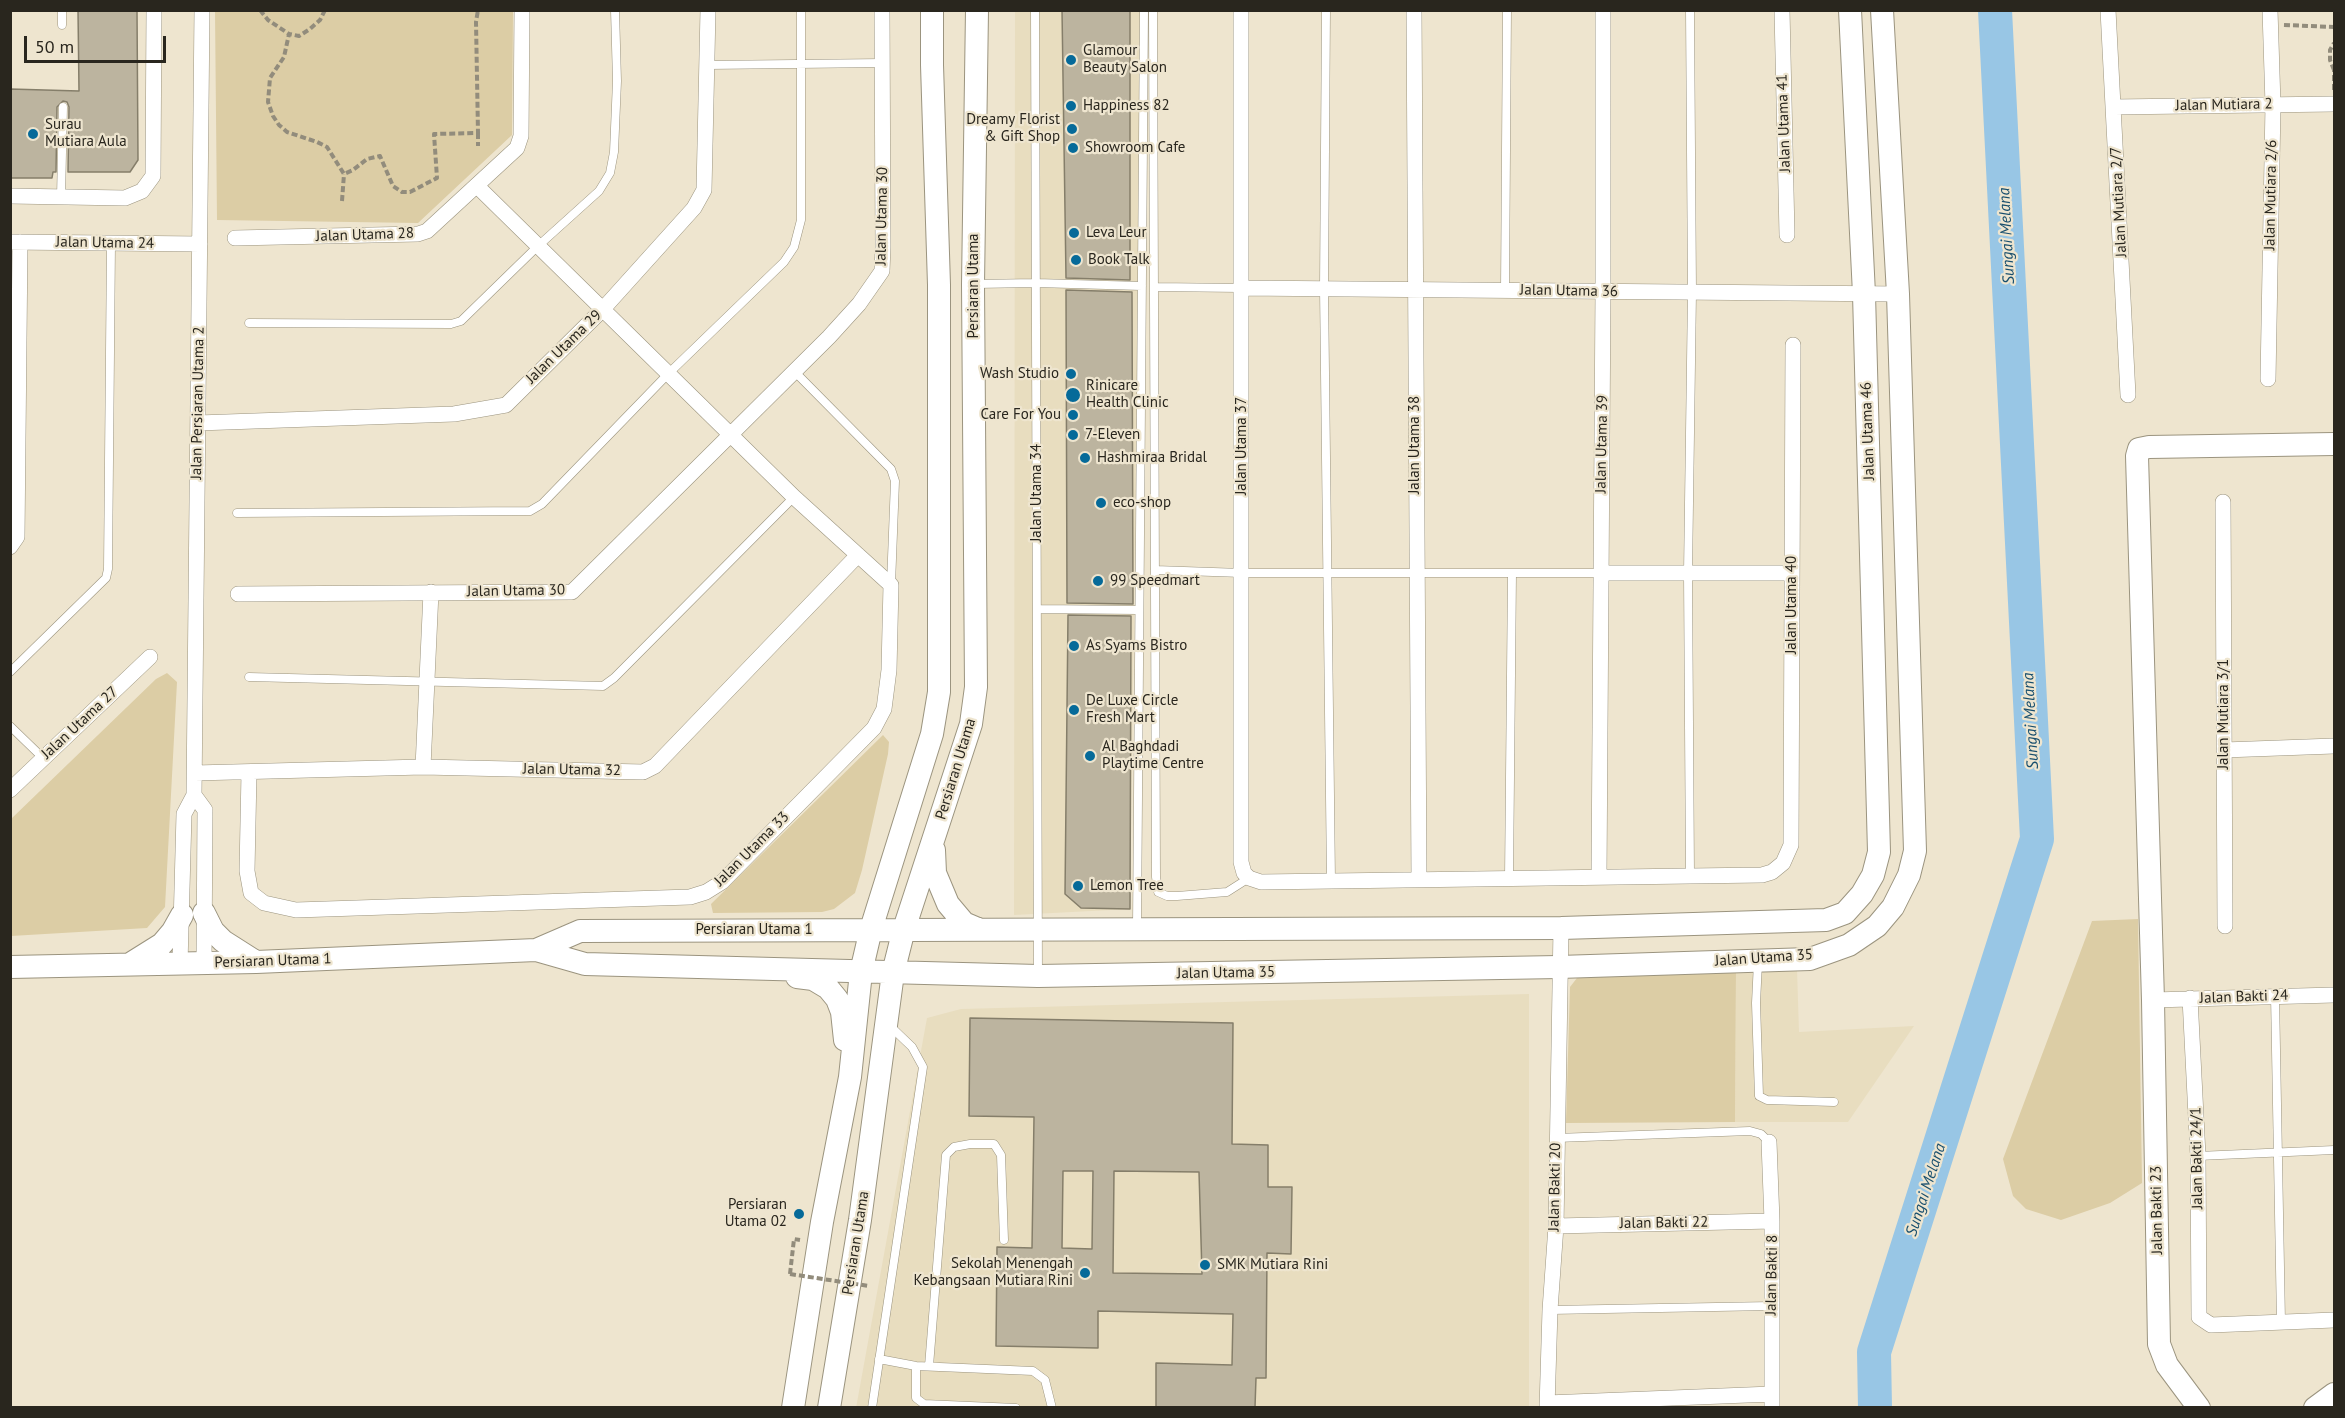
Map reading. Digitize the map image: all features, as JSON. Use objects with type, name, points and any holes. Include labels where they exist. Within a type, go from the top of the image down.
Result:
[{"type":"street","points":[[10,196],[125,198],[142,191],[153,176],[154,10]]},
{"type":"street","name":"Jalan Persiaran Utama 2","points":[[202,10],[195,773],[194,795],[184,814],[193,914],[204,963]]},
{"type":"street","name":"Jalan Utama 28","points":[[235,238],[418,234],[427,231],[517,148],[521,136],[522,10]]},
{"type":"street","name":"Jalan Utama 29","points":[[198,423],[454,414],[506,405],[603,309],[694,208],[704,190],[708,10]]},
{"type":"street","name":"Jalan Utama 30","points":[[238,594],[572,592],[859,304],[882,271],[884,247],[882,10]]},
{"type":"street","points":[[793,1407],[822,1222],[850,1077],[861,972],[871,929],[932,734],[939,692],[939,285],[932,10]]},
{"type":"street","name":"Persiaran Utama","points":[[829,1407],[860,1220],[893,973],[904,929],[971,724],[976,687],[974,284],[977,10]]},
{"type":"street","name":"Jalan Utama 37","points":[[1241,10],[1241,862],[1244,873],[1249,878]]},
{"type":"street","name":"Jalan Utama 38","points":[[1414,10],[1419,880]]},
{"type":"street","name":"Jalan Utama 39","points":[[1599,877],[1603,10]]},
{"type":"street","name":"Jalan Utama 41","points":[[1782,10],[1787,235]]},
{"type":"street","name":"Jalan Utama 46","points":[[1561,928],[1826,920],[1845,913],[1862,894],[1873,875],[1879,852],[1864,294],[1850,10]]},
{"type":"street","points":[[1882,10],[1898,294]]},
{"type":"street","name":"Jalan Mutiara 2/7","points":[[2108,10],[2128,394]]},
{"type":"street","name":"Jalan Mutiara 2/6","points":[[2268,380],[2273,105],[2270,18]]},
{"type":"street","name":"Jalan Mutiara 2","points":[[2114,107],[2334,104]]},
{"type":"street","points":[[477,186],[794,496],[891,585]]},
{"type":"street","points":[[10,547],[17,537],[15,242]]},
{"type":"street","name":"Jalan Utama 24","points":[[15,242],[200,244]]},
{"type":"street","name":"Jalan Utama 36","points":[[1241,288],[1898,294]]},
{"type":"street","name":"Jalan Utama 35","points":[[893,973],[1038,976],[1559,967],[1810,959],[1849,945],[1877,926],[1893,908],[1909,875],[1915,851],[1898,294]]},
{"type":"street","name":"Jalan Utama 40","points":[[1690,876],[1762,875],[1772,872],[1783,864],[1791,845],[1793,345]]},
{"type":"street","name":"Jalan Bakti 23","points":[[2199,1407],[2167,1365],[2159,1344],[2153,1000],[2137,456],[2139,449],[2149,447],[2334,444]]},
{"type":"street","name":"Jalan Mutiara 3/1","points":[[2223,502],[2225,926]]},
{"type":"street","name":"Jalan Utama 32","points":[[195,773],[423,768],[643,772],[655,766],[858,555]]},
{"type":"street","points":[[1600,573],[1792,573]]},
{"type":"street","name":"Jalan Utama 33","points":[[249,773],[247,871],[251,892],[264,903],[278,907],[296,910],[690,897],[706,892],[722,882],[873,728],[884,709],[889,670],[891,585]]},
{"type":"street","points":[[423,768],[431,592]]},
{"type":"street","name":"Jalan Utama 27","points":[[10,790],[42,757],[150,657]]},
{"type":"street","points":[[2224,750],[2334,746]]},
{"type":"street","name":"Jalan Persiaran Utama 2","points":[[180,964],[193,914],[205,810],[194,795]]},
{"type":"street","points":[[934,841],[935,873],[948,904],[964,923],[978,929]]},
{"type":"street","points":[[1249,878],[1261,882],[1690,876]]},
{"type":"street","points":[[130,964],[162,944],[173,930],[193,914],[218,936],[256,962]]},
{"type":"street","points":[[904,929],[1561,928],[1559,967]]},
{"type":"street","name":"Persiaran Utama 1","points":[[536,950],[580,931],[904,929]]},
{"type":"street","name":"Persiaran Utama 1","points":[[10,967],[256,962],[536,950],[585,964],[893,973]]},
{"type":"street","name":"Jalan Bakti 20","points":[[1547,1405],[1556,1226],[1559,967]]},
{"type":"street","points":[[714,968],[813,979],[828,988],[837,999],[842,1012],[850,1077]]},
{"type":"street","name":"Jalan Bakti 24","points":[[2153,1000],[2334,995]]},
{"type":"street","name":"Jalan Bakti 24/1","points":[[2190,999],[2198,1156],[2199,1317],[2211,1325],[2281,1322]]},
{"type":"street","name":"Jalan Bakti 8","points":[[1769,1142],[1772,1221],[1772,1401]]},
{"type":"street","name":"Jalan Bakti 22","points":[[1556,1226],[1772,1221]]},
{"type":"street","points":[[2281,1322],[2334,1320]]},
{"type":"street","points":[[2315,1407],[2334,1394]]},
{"type":"street","points":[[1547,1405],[1772,1401]]},
{"type":"lane","points":[[62,10],[62,25]]},
{"type":"lane","points":[[249,323],[451,324],[461,321],[598,191],[610,173],[614,152],[617,81],[615,10]]},
{"type":"lane","points":[[237,513],[530,511],[542,504],[669,374],[784,262],[794,247],[801,220],[801,10]]},
{"type":"lane","name":"Jalan Utama 34","points":[[1035,10],[1038,976]]},
{"type":"lane","points":[[1137,928],[1144,10]]},
{"type":"lane","points":[[1153,10],[1155,877],[1158,892],[1167,896],[1227,892],[1249,878]]},
{"type":"lane","points":[[1326,10],[1323,288],[1331,881]]},
{"type":"lane","points":[[1505,290],[1507,10]]},
{"type":"lane","points":[[1690,10],[1692,292],[1688,573],[1690,876]]},
{"type":"lane","points":[[707,65],[883,63]]},
{"type":"lane","points":[[61,197],[63,107]]},
{"type":"lane","points":[[10,672],[106,578],[108,569],[111,243]]},
{"type":"lane","points":[[974,284],[1142,286]]},
{"type":"lane","points":[[1155,287],[1241,288]]},
{"type":"lane","name":"Jalan Utama 33","points":[[794,371],[891,470],[894,481],[891,585]]},
{"type":"lane","points":[[249,677],[603,686],[615,678],[794,496]]},
{"type":"lane","points":[[1155,570],[1242,573],[1600,573]]},
{"type":"lane","points":[[1509,878],[1512,573]]},
{"type":"lane","points":[[1038,609],[1138,610]]},
{"type":"lane","points":[[10,726],[42,757]]},
{"type":"lane","points":[[1758,960],[1756,1003],[1759,1096],[1767,1100],[1834,1102]]},
{"type":"lane","points":[[2275,995],[2281,1322]]},
{"type":"lane","points":[[872,1407],[923,1067],[912,1047],[885,1022]]},
{"type":"lane","points":[[1556,1138],[1749,1131],[1761,1134],[1769,1142]]},
{"type":"lane","points":[[929,1366],[946,1155],[954,1147],[994,1144],[1001,1155],[1004,1240]]},
{"type":"lane","points":[[2198,1156],[2334,1150]]},
{"type":"lane","points":[[1550,1310],[1771,1306]]},
{"type":"lane","points":[[879,1359],[916,1366],[1033,1371],[1045,1380],[1052,1407]]},
{"type":"lane","points":[[916,1366],[916,1398],[924,1404],[1016,1407]]},
{"type":"path","points":[[260,10],[268,20],[289,34],[298,36],[320,20],[325,10]]},
{"type":"path","points":[[478,10],[476,22],[478,146]]},
{"type":"path","points":[[2270,18],[2334,27]]},
{"type":"path","points":[[289,34],[284,57],[270,78],[268,102],[273,116],[287,132],[317,142],[332,152],[344,174],[342,201]]},
{"type":"path","points":[[2334,43],[2330,50],[2330,60],[2334,70]]},
{"type":"path","points":[[344,174],[367,159],[380,156],[393,186],[402,192],[410,192],[437,178],[434,134],[478,133]]},
{"type":"path","points":[[794,1239],[790,1274],[868,1286]]},
{"type":"shaded area","points":[[215,11],[513,11],[512,135],[418,223],[217,220]]},
{"type":"shaded area","points":[[1015,11],[1142,11],[1130,909],[1014,915]]},
{"type":"shaded area","points":[[167,673],[177,682],[165,907],[147,928],[11,936],[11,819],[156,679]]},
{"type":"shaded area","points":[[883,735],[889,742],[888,754],[855,893],[834,909],[822,912],[713,913],[711,904]]},
{"type":"shaded area","points":[[2138,919],[2142,1183],[2110,1203],[2061,1220],[2026,1209],[2013,1196],[2003,1159],[2092,921]]},
{"type":"shaded area","points":[[1736,969],[1797,969],[1799,1032],[1914,1026],[1848,1122],[1735,1122]]},
{"type":"shaded area","points":[[1736,969],[1735,1122],[1566,1123],[1570,987],[1577,978],[1590,973]]},
{"type":"shaded area","name":"SMK Mutiara Rini","points":[[1529,994],[1529,1407],[856,1408],[927,1018],[961,1009]]},
{"type":"building","points":[[78,10],[137,10],[138,160],[130,172],[68,172],[69,107],[67,102],[63,101],[57,107],[56,172],[53,172],[52,178],[10,178],[10,89],[79,91]]},
{"type":"building","points":[[1062,10],[1130,10],[1130,280],[1066,278]]},
{"type":"building","points":[[1066,290],[1132,292],[1133,604],[1067,603]]},
{"type":"building","points":[[1068,615],[1131,616],[1130,909],[1081,908],[1065,894]]},
{"type":"building","points":[[970,1018],[1233,1023],[1232,1144],[1268,1145],[1268,1187],[1292,1187],[1291,1254],[1267,1253],[1266,1378],[1256,1378],[1255,1407],[1156,1407],[1156,1363],[1232,1365],[1233,1314],[1098,1311],[1098,1348],[996,1346],[997,1247],[1032,1248],[1034,1117],[969,1116]],"holes":[[[1063,1171],[1093,1171],[1092,1249],[1062,1248]],[[1114,1171],[1199,1172],[1202,1274],[1113,1273]]]},
{"type":"waterway","name":"Sungai Melana","points":[[1875,1408],[1874,1352],[2037,839],[1995,10]]},
{"type":"place","name":"Glamour Beauty Salon","points":[[1071,60]]},
{"type":"place","name":"Happiness 82","points":[[1071,106]]},
{"type":"place","name":"Dreamy Florist & Gift Shop","points":[[1072,129]]},
{"type":"place","name":"Surau Mutiara Aula","points":[[33,134]]},
{"type":"place","name":"Showroom Cafe","points":[[1073,148]]},
{"type":"place","name":"Leva Leur","points":[[1074,233]]},
{"type":"place","name":"Book Talk","points":[[1076,260]]},
{"type":"place","name":"Wash Studio","points":[[1071,374]]},
{"type":"place","name":"Rinicare Health Clinic","points":[[1073,395]]},
{"type":"place","name":"Care For You","points":[[1073,415]]},
{"type":"place","name":"7-Eleven","points":[[1073,435]]},
{"type":"place","name":"Hashmiraa Bridal","points":[[1085,458]]},
{"type":"place","name":"eco-shop","points":[[1101,503]]},
{"type":"place","name":"99 Speedmart","points":[[1098,581]]},
{"type":"place","name":"As Syams Bistro","points":[[1074,646]]},
{"type":"place","name":"De Luxe Circle Fresh Mart","points":[[1074,710]]},
{"type":"place","name":"Al Baghdadi Playtime Centre","points":[[1090,756]]},
{"type":"place","name":"Lemon Tree","points":[[1078,886]]},
{"type":"place","name":"Persiaran Utama 02","points":[[799,1214]]},
{"type":"place","name":"SMK Mutiara Rini","points":[[1205,1265]]},
{"type":"place","name":"Sekolah Menengah Kebangsaan Mutiara Rini","points":[[1085,1273]]}]
